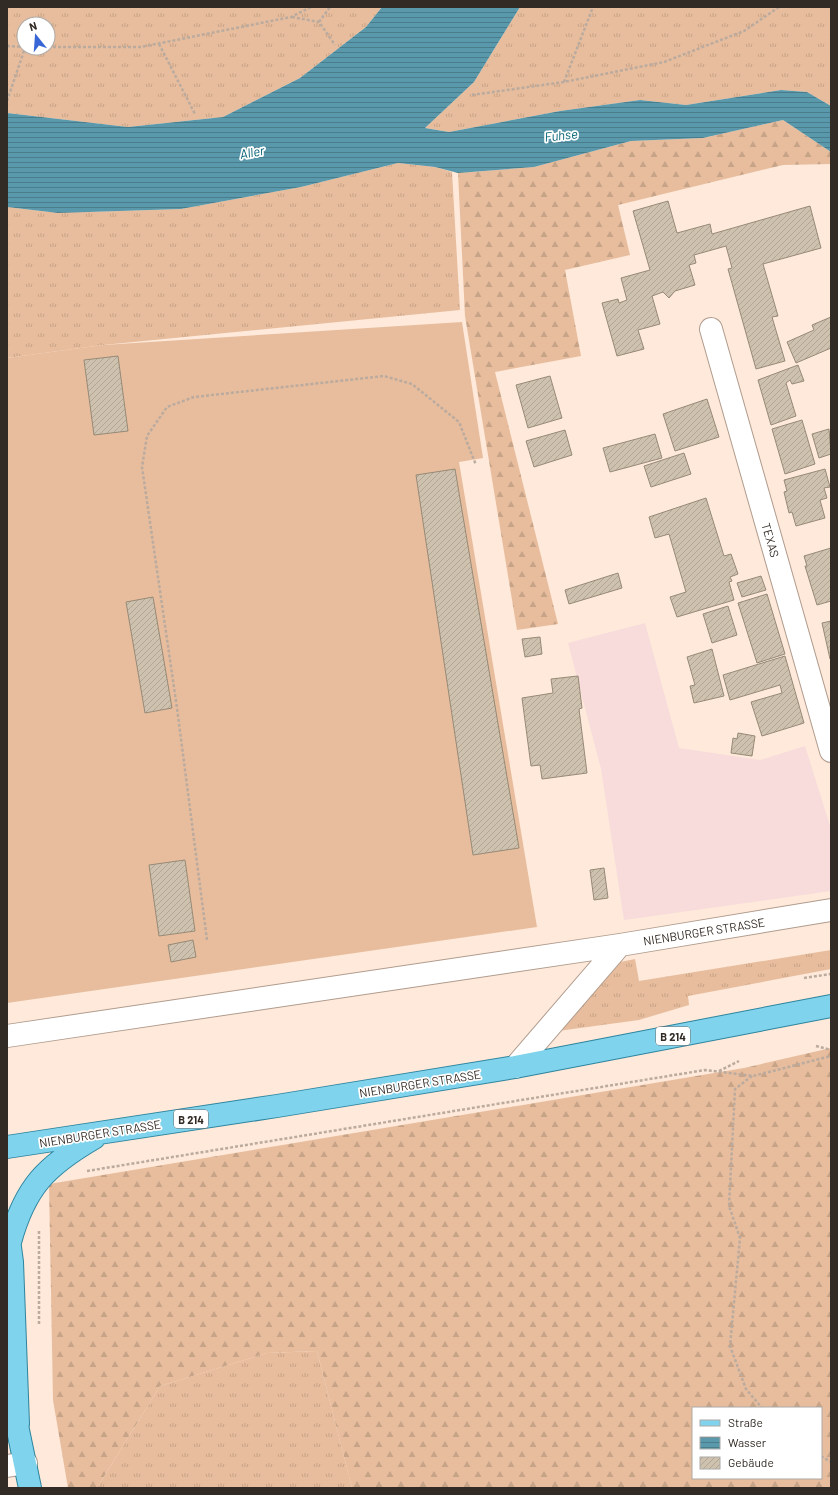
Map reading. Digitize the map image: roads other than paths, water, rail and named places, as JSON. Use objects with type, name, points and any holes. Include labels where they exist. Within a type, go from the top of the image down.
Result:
[{"type":"main road","name":"NIENBURGER STRASSE","points":[[7,1147],[277,1106],[515,1067],[831,1006]]},
{"type":"main road","points":[[30,1488],[17,1465],[18,1424],[16,1342],[12,1262],[8,1233],[15,1223],[24,1202],[38,1179],[72,1150],[104,1132]]},
{"type":"main road","points":[[7,1386],[18,1424]]},
{"type":"street","name":"TEXAS","points":[[711,329],[831,751]]},
{"type":"street","name":"NIENBURGER STRASSE","points":[[7,1036],[620,945],[831,910]]},
{"type":"street","points":[[515,1067],[620,945]]},
{"type":"water","points":[[382,7],[520,7],[474,82],[425,128],[449,132],[560,111],[640,100],[686,105],[781,90],[807,92],[831,106],[831,152],[783,120],[703,138],[631,141],[534,167],[458,173],[435,167],[398,163],[301,187],[181,209],[58,213],[7,207],[7,113],[128,127],[223,117],[300,78],[366,27]]},
{"type":"water label","name":"Fuhse","points":[[561,135]]},
{"type":"water label","name":"Aller","points":[[252,152]]}]
